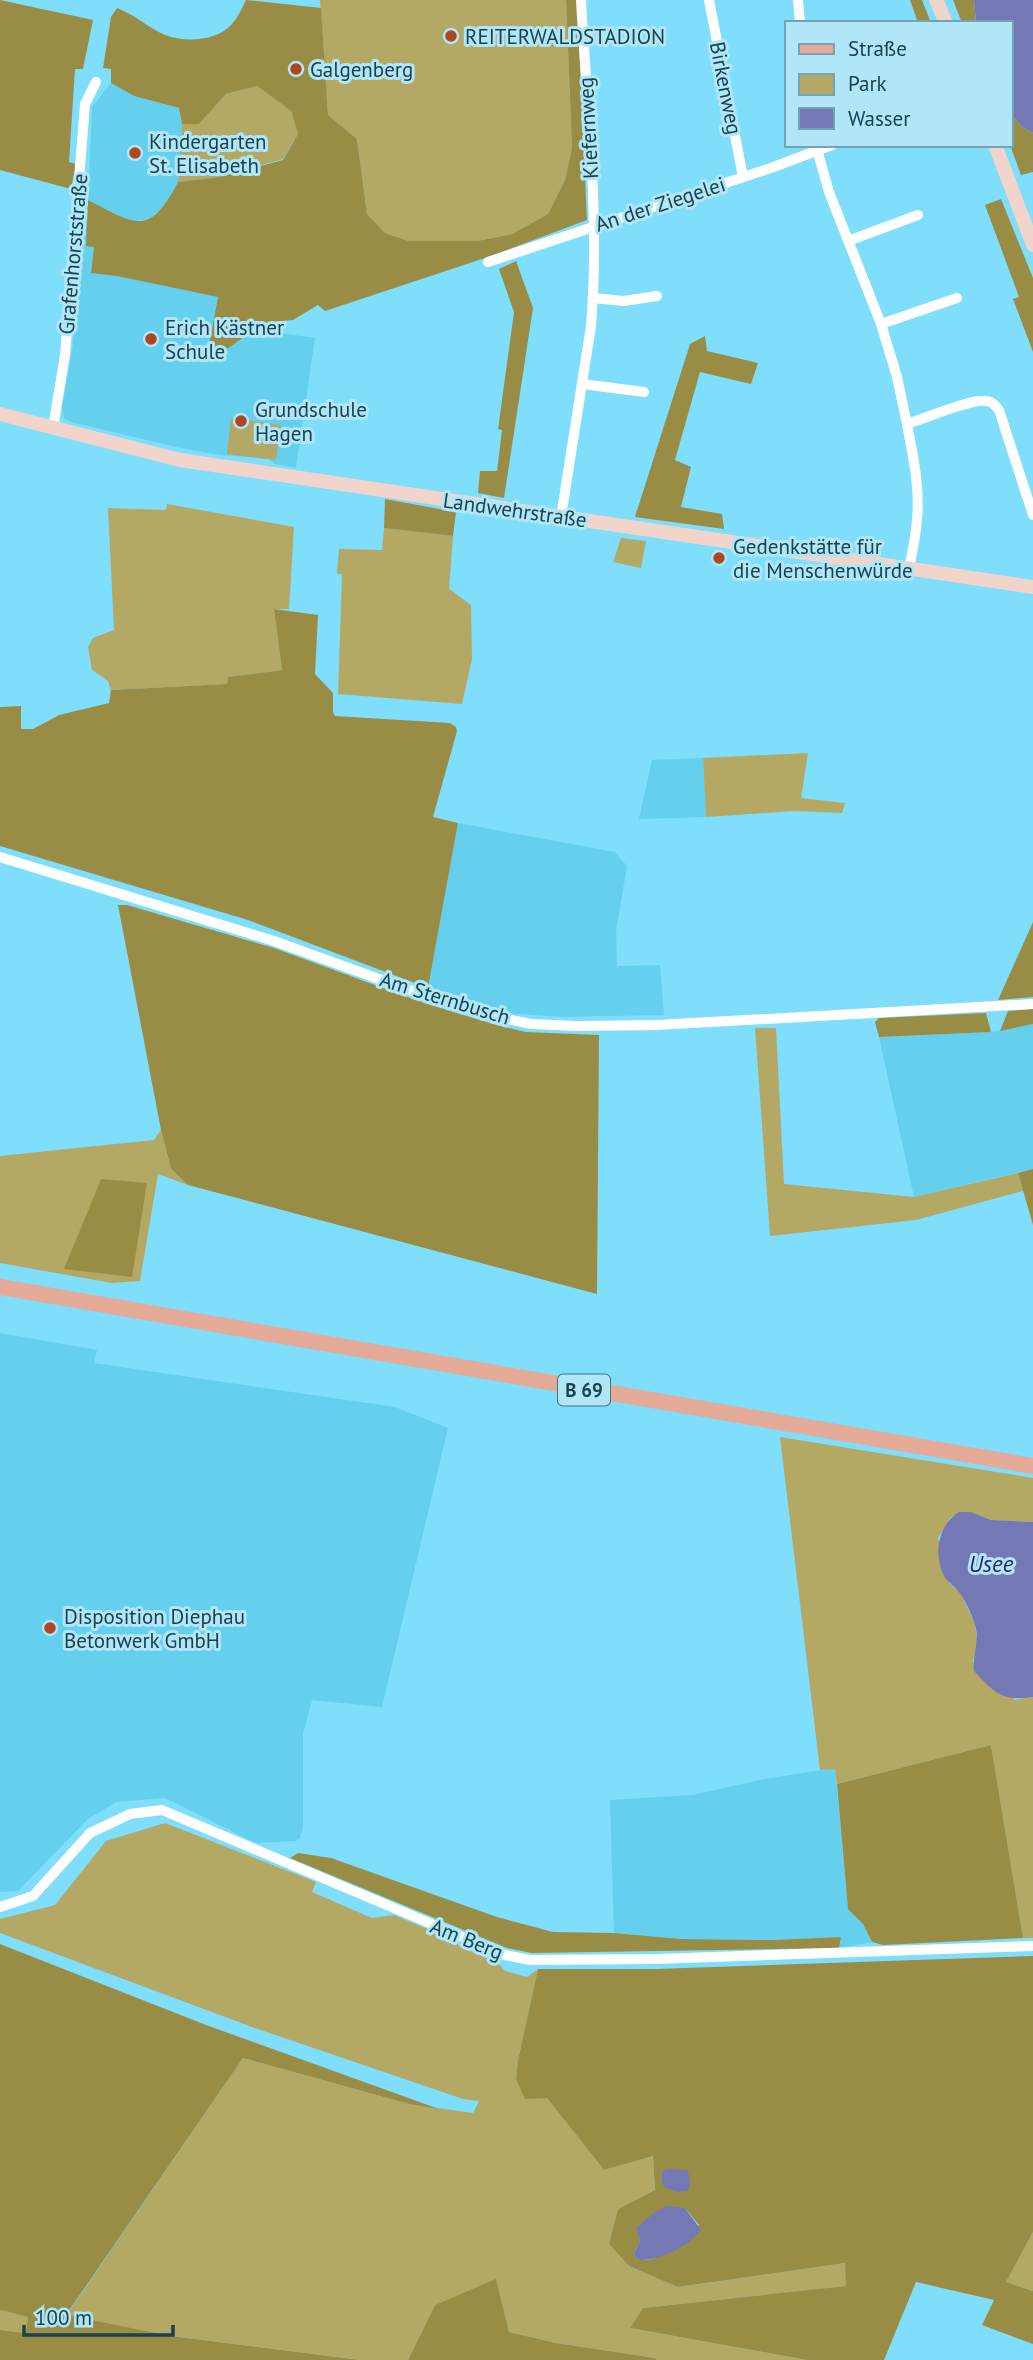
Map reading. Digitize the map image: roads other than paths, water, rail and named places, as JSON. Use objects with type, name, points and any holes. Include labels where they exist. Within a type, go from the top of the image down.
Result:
[{"type":"main road","name":"B 69","points":[[0,1287],[1033,1466]]},
{"type":"street","name":"Kiefernweg","points":[[561,517],[593,298],[593,226],[581,0]]},
{"type":"street","name":"Birkenweg","points":[[709,0],[743,177]]},
{"type":"street","points":[[797,0],[800,21]]},
{"type":"street","points":[[936,0],[945,21]]},
{"type":"street","name":"Grafenhorststraße","points":[[53,428],[65,355],[85,104],[96,82]]},
{"type":"street","points":[[996,147],[1033,245]]},
{"type":"street","name":"An der Ziegelei","points":[[488,262],[743,177],[817,148]]},
{"type":"street","points":[[817,148],[829,192],[881,324],[897,377],[917,480],[917,520],[909,569]]},
{"type":"street","points":[[848,241],[918,215]]},
{"type":"street","points":[[593,298],[624,301],[657,296]]},
{"type":"street","points":[[881,324],[957,298]]},
{"type":"street","points":[[582,384],[644,392]]},
{"type":"street","points":[[907,425],[982,400],[995,405],[1016,458],[1033,515]]},
{"type":"street","name":"Landwehrstraße","points":[[0,414],[180,460],[1033,587]]},
{"type":"street","name":"Am Sternbusch","points":[[0,857],[274,941],[477,1012],[531,1024],[599,1027],[657,1025],[1033,1003]]},
{"type":"street","name":"Am Berg","points":[[0,1908],[33,1896],[90,1833],[130,1814],[162,1810],[505,1955],[530,1960],[657,1959],[1033,1946]]},
{"type":"water","points":[[974,0],[1033,0],[1033,133],[1022,127],[1012,115],[1012,21],[976,21]]},
{"type":"water","name":"Usee","points":[[959,1512],[971,1512],[991,1520],[1033,1522],[1033,1697],[1006,1697],[974,1671],[976,1628],[961,1595],[944,1576],[938,1550],[946,1524]]},
{"type":"water","points":[[667,2169],[687,2170],[690,2181],[688,2191],[677,2192],[664,2187],[662,2172]]},
{"type":"water","points":[[667,2206],[685,2208],[701,2230],[689,2242],[673,2251],[656,2258],[640,2260],[634,2253],[640,2241],[636,2228]]},
{"type":"place","name":"REITERWALDSTADION","points":[[451,36]]},
{"type":"place","name":"Galgenberg","points":[[296,69]]},
{"type":"place","name":"Kindergarten St. Elisabeth","points":[[135,153]]},
{"type":"place","name":"Erich Kästner Schule","points":[[151,339]]},
{"type":"place","name":"Grundschule Hagen","points":[[241,421]]},
{"type":"place","name":"Gedenkstätte für die Menschenwürde","points":[[719,558]]},
{"type":"place","name":"Disposition Diephau Betonwerk GmbH","points":[[50,1628]]}]
